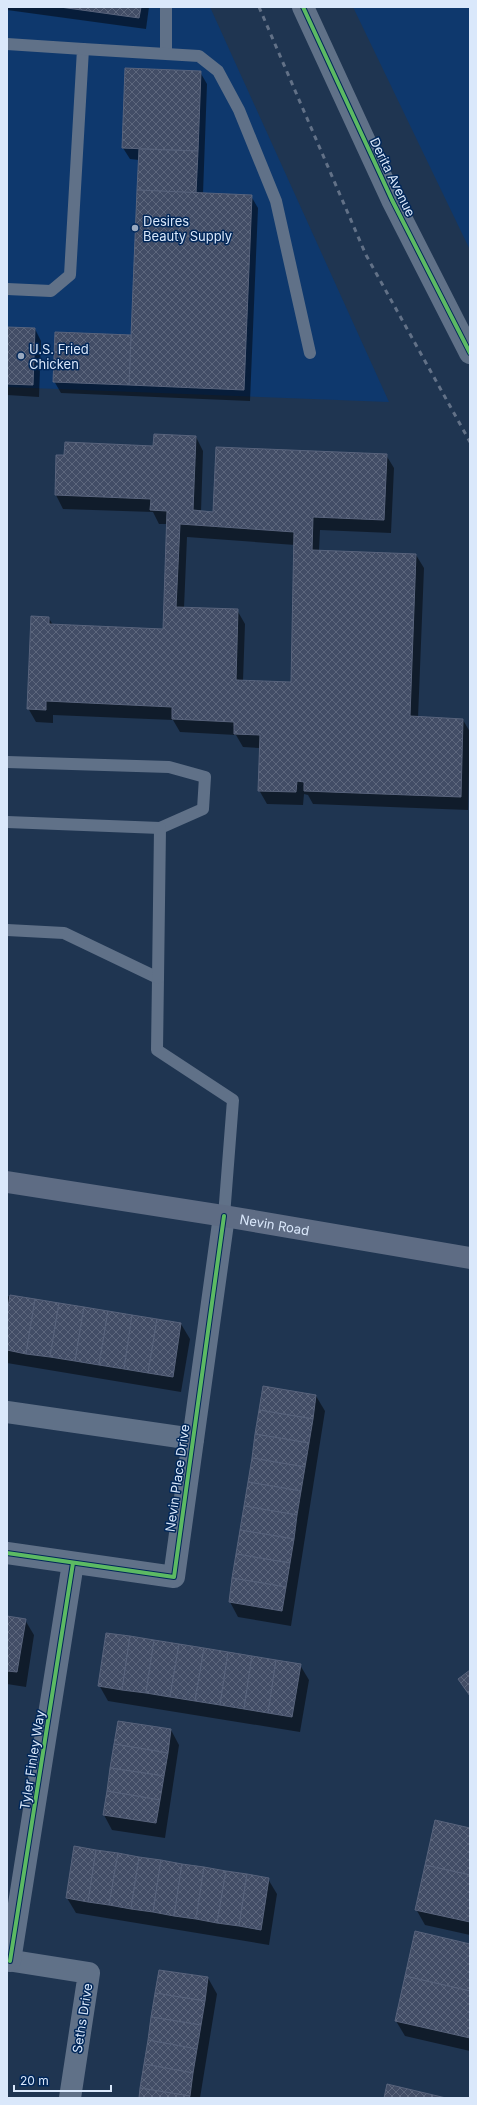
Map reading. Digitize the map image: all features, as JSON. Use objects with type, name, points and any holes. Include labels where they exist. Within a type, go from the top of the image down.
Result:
[{"type":"main road","name":"Nevin Road","points":[[7,1182],[224,1216],[470,1258]]},
{"type":"street","name":"Derita Avenue","points":[[303,7],[392,200],[470,353]]},
{"type":"street","name":"Nevin Place Drive","points":[[7,1553],[174,1577],[224,1216]]},
{"type":"street","name":"Nevin Place Drive","points":[[7,1412],[193,1439]]},
{"type":"street","name":"Tyler Finley Way","points":[[8,1960],[73,1562]]},
{"type":"street","name":"Seths Drive","points":[[8,1960],[90,1973],[70,2098]]},
{"type":"lane","points":[[166,7],[166,53]]},
{"type":"lane","points":[[7,44],[199,56],[218,71],[239,110],[276,201],[310,353]]},
{"type":"lane","points":[[7,289],[51,291],[70,275],[83,49]]},
{"type":"lane","points":[[7,762],[169,767],[205,777],[203,810],[160,828],[7,822]]},
{"type":"lane","points":[[160,828],[157,1050],[233,1100],[224,1216]]},
{"type":"lane","points":[[7,930],[64,932],[158,978]]},
{"type":"shaded area","points":[[7,7],[210,7],[389,402],[7,387]]},
{"type":"shaded area","points":[[353,7],[470,7],[470,250]]},
{"type":"building","points":[[60,7],[141,7],[139,18]]},
{"type":"building","points":[[125,68],[201,71],[198,151],[122,148]]},
{"type":"building","points":[[139,149],[198,151],[196,193],[137,190]]},
{"type":"building","points":[[137,190],[252,195],[244,390],[129,385]]},
{"type":"building","name":"U.S. Fried Chicken","points":[[7,327],[35,328],[33,385],[7,384]]},
{"type":"building","points":[[55,332],[131,335],[129,385],[53,382]]},
{"type":"building","points":[[154,434],[196,436],[193,510],[213,512],[216,447],[387,454],[384,520],[313,517],[312,550],[416,554],[410,716],[463,719],[461,797],[304,791],[304,782],[297,781],[296,792],[258,791],[260,735],[234,734],[234,722],[172,719],[172,707],[46,701],[46,710],[27,709],[31,616],[49,617],[49,624],[163,629],[167,511],[150,510],[151,499],[55,495],[56,455],[64,455],[65,442],[153,446]],"holes":[[[180,524],[294,532],[291,682],[236,680],[238,609],[176,607]]]},
{"type":"building","points":[[10,1295],[35,1299],[26,1354],[7,1350],[7,1314]]},
{"type":"building","points":[[35,1299],[59,1303],[50,1357],[26,1354]]},
{"type":"building","points":[[59,1303],[84,1307],[75,1361],[50,1357]]},
{"type":"building","points":[[84,1307],[108,1311],[99,1365],[75,1361]]},
{"type":"building","points":[[108,1311],[132,1315],[124,1369],[99,1365]]},
{"type":"building","points":[[132,1315],[157,1319],[148,1373],[124,1369]]},
{"type":"building","points":[[157,1319],[181,1323],[173,1377],[148,1373]]},
{"type":"building","points":[[263,1386],[316,1395],[313,1419],[259,1410]]},
{"type":"building","points":[[259,1410],[313,1419],[309,1443],[255,1434]]},
{"type":"building","points":[[255,1434],[309,1443],[305,1467],[252,1458]]},
{"type":"building","points":[[252,1458],[305,1467],[301,1491],[248,1482]]},
{"type":"building","points":[[248,1482],[301,1491],[297,1515],[244,1506]]},
{"type":"building","points":[[244,1506],[297,1515],[294,1539],[240,1530]]},
{"type":"building","points":[[240,1530],[294,1539],[290,1563],[236,1554]]},
{"type":"building","points":[[236,1554],[290,1563],[286,1587],[232,1578]]},
{"type":"building","points":[[232,1578],[286,1587],[282,1611],[229,1602]]},
{"type":"building","points":[[7,1616],[26,1619],[17,1672],[7,1671]]},
{"type":"building","points":[[106,1633],[130,1636],[122,1690],[98,1686]]},
{"type":"building","points":[[130,1636],[154,1640],[146,1693],[122,1690]]},
{"type":"building","points":[[154,1640],[179,1644],[170,1697],[146,1693]]},
{"type":"building","points":[[179,1644],[204,1648],[195,1701],[170,1697]]},
{"type":"building","points":[[204,1648],[228,1652],[220,1705],[195,1701]]},
{"type":"building","points":[[228,1652],[252,1656],[244,1709],[220,1705]]},
{"type":"building","points":[[252,1656],[276,1660],[268,1713],[244,1709]]},
{"type":"building","points":[[276,1660],[301,1664],[292,1717],[268,1713]]},
{"type":"building","points":[[470,1670],[470,1696],[458,1679]]},
{"type":"building","points":[[118,1721],[171,1729],[168,1753],[114,1744]]},
{"type":"building","points":[[114,1744],[168,1753],[164,1776],[110,1768]]},
{"type":"building","points":[[110,1768],[164,1776],[160,1800],[107,1791]]},
{"type":"building","points":[[107,1791],[160,1800],[156,1823],[103,1815]]},
{"type":"building","points":[[435,1820],[470,1828],[470,1875],[425,1865]]},
{"type":"building","points":[[74,1846],[96,1850],[88,1902],[66,1898]]},
{"type":"building","points":[[96,1850],[118,1853],[109,1905],[88,1902]]},
{"type":"building","points":[[118,1853],[139,1857],[131,1909],[109,1905]]},
{"type":"building","points":[[139,1857],[161,1860],[153,1912],[131,1909]]},
{"type":"building","points":[[161,1860],[182,1864],[174,1916],[153,1912]]},
{"type":"building","points":[[182,1864],[204,1867],[196,1919],[174,1916]]},
{"type":"building","points":[[425,1865],[470,1875],[470,1922],[415,1910]]},
{"type":"building","points":[[204,1867],[226,1871],[217,1923],[196,1919]]},
{"type":"building","points":[[226,1871],[247,1874],[239,1926],[217,1923]]},
{"type":"building","points":[[247,1874],[269,1878],[261,1930],[239,1926]]},
{"type":"building","points":[[415,1931],[470,1944],[470,1991],[405,1976]]},
{"type":"building","points":[[159,1970],[208,1977],[205,2001],[155,1993]]},
{"type":"building","points":[[405,1976],[470,1991],[470,2038],[395,2021]]},
{"type":"building","points":[[155,1993],[205,2001],[201,2025],[151,2017]]},
{"type":"building","points":[[151,2017],[201,2025],[197,2049],[148,2040]]},
{"type":"building","points":[[148,2040],[197,2049],[193,2073],[144,2064]]},
{"type":"building","points":[[144,2064],[193,2073],[190,2096],[140,2088]]},
{"type":"building","points":[[387,2084],[446,2098],[384,2098]]},
{"type":"building","points":[[140,2088],[190,2096],[189,2098],[139,2098]]},
{"type":"railway","points":[[259,7],[366,255],[470,442]]},
{"type":"cycle path","points":[[303,7],[392,200],[470,353]]},
{"type":"cycle path","points":[[7,1553],[174,1577],[224,1216]]},
{"type":"cycle path","points":[[10,1961],[73,1563]]},
{"type":"place","name":"Desires Beauty Supply","points":[[135,228]]},
{"type":"place","name":"U.S. Fried Chicken","points":[[21,356]]}]
